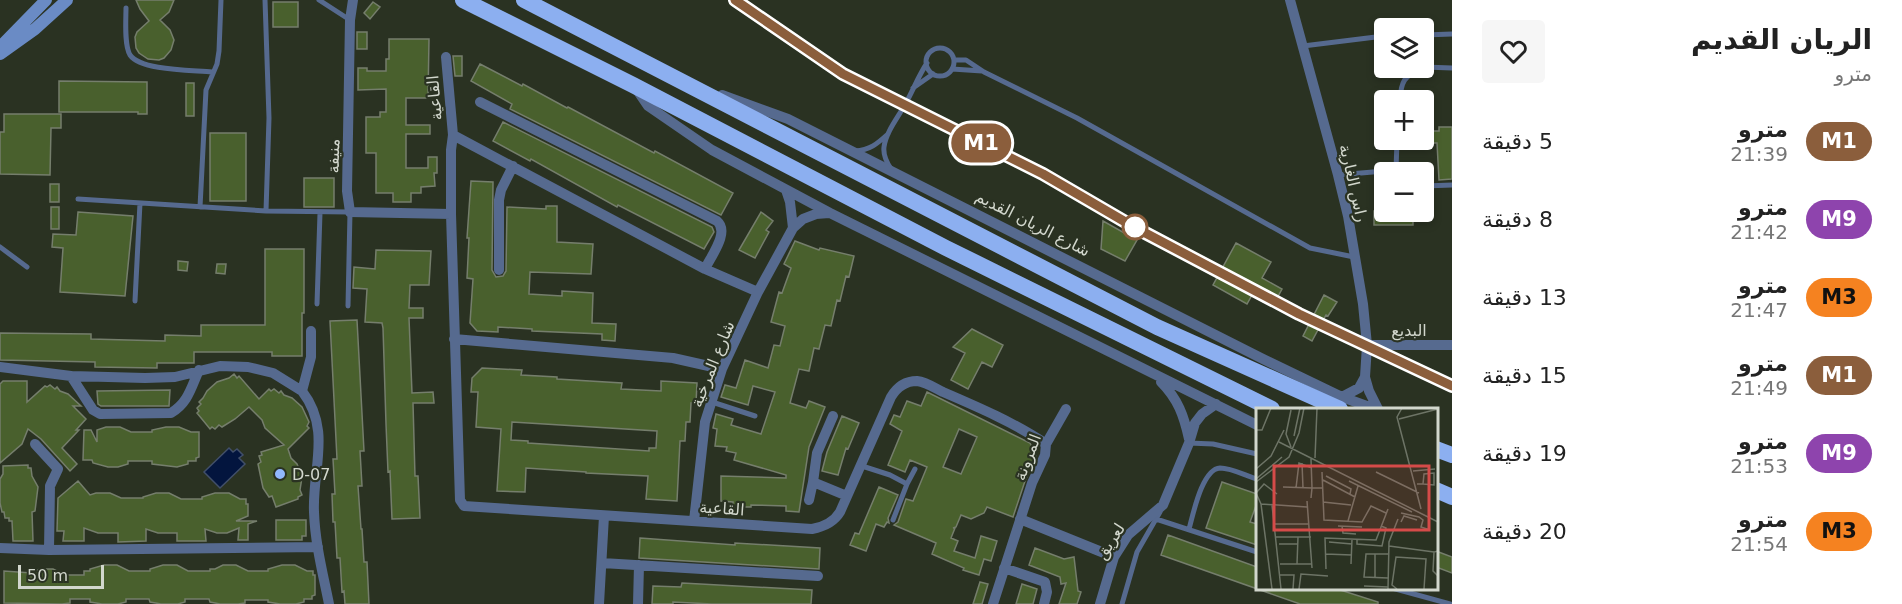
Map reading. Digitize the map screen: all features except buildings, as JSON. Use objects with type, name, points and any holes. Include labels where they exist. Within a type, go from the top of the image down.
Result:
[{"type":"highway","points":[[463,0],[633,85],[946,248],[1270,408]]},
{"type":"highway","name":"شارع الريان القديم","points":[[524,0],[1157,327],[1341,403]]},
{"type":"highway","points":[[1437,480],[1452,486]]},
{"type":"highway","points":[[1437,490],[1452,497]]},
{"type":"main road","points":[[0,47],[46,0]]},
{"type":"main road","points":[[0,54],[35,29],[67,0]]},
{"type":"street","name":"منيفة","points":[[350,212],[347,191],[350,20],[353,0]]},
{"type":"street","name":"راس الغارية","points":[[1290,0],[1348,216],[1363,304],[1367,345],[1365,377],[1376,408]]},
{"type":"street","name":"القاعية","points":[[446,57],[453,135],[451,214],[460,500],[466,507],[812,529],[826,525],[837,516],[862,466],[895,390],[909,382],[920,381],[949,394],[1033,435],[1046,444]]},
{"type":"street","name":"شارع الريان القديم","points":[[672,77],[788,119],[1341,403],[1370,408]]},
{"type":"street","points":[[633,85],[648,106],[712,150],[830,213],[1256,424]]},
{"type":"street","points":[[480,102],[717,221],[722,225],[723,232],[705,269]]},
{"type":"street","name":"القاعية","points":[[453,135],[705,269],[758,292]]},
{"type":"street","points":[[499,270],[499,200],[501,190],[513,166]]},
{"type":"street","points":[[786,190],[793,228]]},
{"type":"street","points":[[350,212],[451,214]]},
{"type":"street","points":[[793,228],[803,219],[816,214],[830,213]]},
{"type":"street","name":"شارع المرخية","points":[[694,521],[705,422],[710,402],[758,292],[793,228]]},
{"type":"street","points":[[302,391],[311,357],[311,332]]},
{"type":"street","points":[[454,339],[673,358],[723,369]]},
{"type":"street","name":"البديع","points":[[1367,345],[1452,345]]},
{"type":"street","points":[[0,368],[71,376],[146,378],[175,376],[220,366],[248,367],[273,374],[302,391],[311,402],[317,421],[319,450],[314,511],[329,604]]},
{"type":"street","points":[[71,376],[93,410],[100,414],[171,413],[185,402],[199,370]]},
{"type":"street","points":[[1156,376],[1174,394],[1185,419],[1189,443]]},
{"type":"street","points":[[1341,403],[1359,388],[1365,377]]},
{"type":"street","name":"لعريق","points":[[1100,604],[1114,557],[1128,535],[1163,504],[1196,423],[1202,414],[1216,404]]},
{"type":"street","name":"المرونة","points":[[993,604],[1032,483],[1045,454],[1046,444],[1066,409]]},
{"type":"street","points":[[809,500],[817,453],[832,416]]},
{"type":"street","points":[[35,444],[56,464],[58,469],[50,486],[49,550]]},
{"type":"street","points":[[813,482],[847,496]]},
{"type":"street","points":[[599,604],[604,516]]},
{"type":"street","points":[[1020,519],[1114,557]]},
{"type":"street","points":[[0,548],[49,550],[318,547]]},
{"type":"street","points":[[602,563],[818,576]]},
{"type":"street","points":[[638,604],[639,565]]},
{"type":"street","points":[[1004,568],[1045,582],[1047,592],[1044,604]]},
{"type":"lane","points":[[200,207],[206,90],[217,64],[221,0]]},
{"type":"lane","points":[[265,0],[269,118],[266,211]]},
{"type":"lane","points":[[318,0],[350,20]]},
{"type":"lane","points":[[126,8],[127,44],[129,54],[135,59],[147,65],[212,72]]},
{"type":"lane","points":[[1434,35],[1452,34]]},
{"type":"lane","points":[[1303,46],[1374,37]]},
{"type":"lane","points":[[892,171],[884,147],[915,81],[927,63],[929,54],[941,49],[950,52],[954,60],[952,69],[942,76],[933,74],[927,67],[927,63]]},
{"type":"lane","points":[[954,60],[966,60],[984,72],[1077,118],[1310,248],[1354,257]]},
{"type":"lane","points":[[1434,67],[1452,68]]},
{"type":"lane","points":[[952,69],[984,72]]},
{"type":"lane","points":[[913,88],[933,74]]},
{"type":"lane","points":[[853,151],[872,148],[889,133]]},
{"type":"lane","points":[[1338,175],[1374,173]]},
{"type":"lane","points":[[1434,186],[1452,185]]},
{"type":"lane","points":[[78,199],[266,211],[350,212],[348,306]]},
{"type":"lane","points":[[135,301],[140,203]]},
{"type":"lane","points":[[317,304],[320,213]]},
{"type":"lane","points":[[0,247],[27,267]]},
{"type":"lane","points":[[710,402],[755,416]]},
{"type":"lane","points":[[1189,443],[1213,444],[1256,454]]},
{"type":"lane","points":[[862,466],[890,475],[907,484]]},
{"type":"lane","points":[[1189,529],[1206,479],[1215,470],[1223,468],[1256,479]]},
{"type":"lane","points":[[893,520],[915,470]]},
{"type":"lane","name":"لعريق","points":[[1122,604],[1137,552],[1163,504]]},
{"type":"lane","points":[[1156,519],[1256,552]]},
{"type":"lane","points":[[1396,589],[1449,604]]},
{"type":"water","points":[[229,448],[233,452],[237,449],[243,455],[239,458],[245,464],[220,488],[204,472]]},
{"type":"metro line","name":"M1","points":[[735,0],[843,74],[1043,174],[1134,227],[1299,314],[1452,386]]},
{"type":"place","name":"D-07","points":[[280,474]]}]
